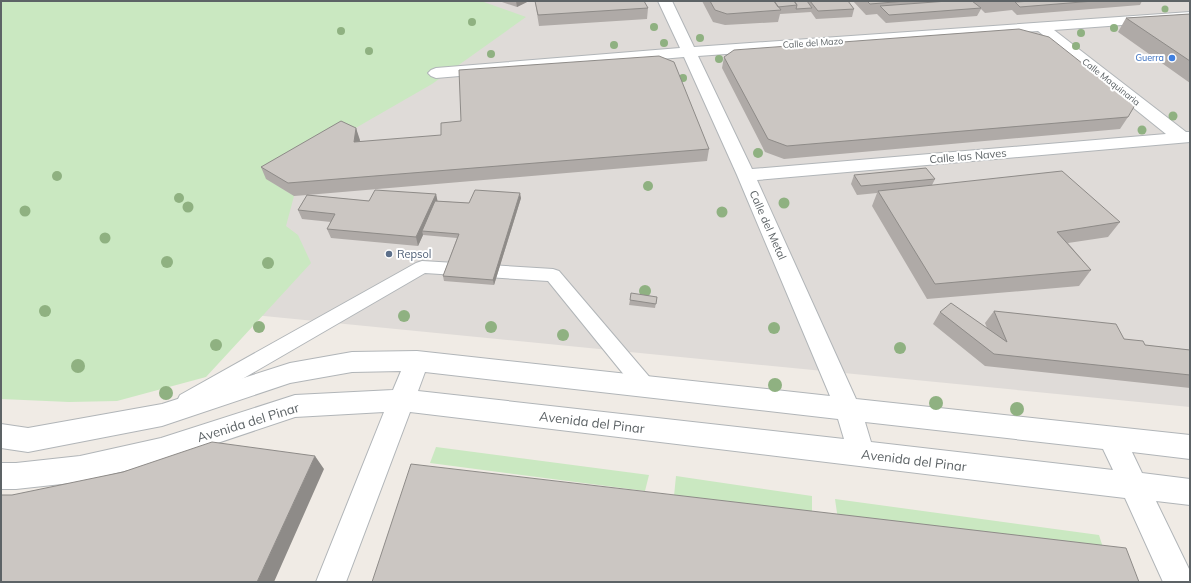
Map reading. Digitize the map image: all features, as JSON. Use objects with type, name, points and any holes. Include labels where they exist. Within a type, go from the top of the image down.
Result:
[{"type":"street","name":"Calle del Metal","points":[[665,1],[746,176],[848,409],[861,454]]},
{"type":"street","name":"Calle del Mazo","points":[[436,73],[688,52],[1190,16]]},
{"type":"street","name":"Calle Maquinaria","points":[[1040,26],[1185,137]]},
{"type":"street","name":"Calle las Naves","points":[[746,176],[1185,137]]},
{"type":"street","points":[[331,582],[417,360]]},
{"type":"street","points":[[1,436],[28,440],[162,415],[290,373],[352,362],[417,360],[1190,447]]},
{"type":"street","name":"Avenida del Pinar","points":[[1,476],[16,476],[80,469],[161,450],[295,406],[402,400],[1190,492]]},
{"type":"street","points":[[1112,439],[1180,582]]},
{"type":"lane","points":[[162,415],[422,267],[553,275],[645,386]]},
{"type":"shaded area","points":[[1,1],[1190,1],[1190,407],[152,305]]},
{"type":"green space","points":[[1,1],[481,1],[526,17],[432,84],[267,179],[294,196],[286,226],[298,235],[311,263],[206,377],[117,401],[69,402],[1,399]]},
{"type":"green space","points":[[436,447],[649,475],[645,491],[430,463]]},
{"type":"green space","points":[[676,476],[812,496],[812,515],[674,496]]},
{"type":"green space","points":[[835,499],[1099,535],[1107,560],[839,527]]},
{"type":"building","points":[[535,1],[644,1],[648,8],[538,15]]},
{"type":"building","points":[[710,1],[774,1],[781,10],[727,14],[715,10]]},
{"type":"building","points":[[774,1],[794,1],[797,5],[778,7]]},
{"type":"building","points":[[794,1],[807,1],[812,8],[796,9],[797,5]]},
{"type":"building","points":[[810,1],[848,1],[854,9],[818,11]]},
{"type":"building","points":[[867,1],[906,1],[870,4]]},
{"type":"building","points":[[948,1],[972,1],[981,8],[889,15],[880,6]]},
{"type":"building","points":[[1094,1],[1020,7],[1015,2]]},
{"type":"building","points":[[1190,14],[1190,61],[1126,18]]},
{"type":"building","points":[[1019,29],[1049,37],[1135,105],[1128,117],[787,146],[768,139],[724,57],[734,50]]},
{"type":"building","points":[[659,56],[674,62],[709,149],[288,183],[261,167],[341,121],[356,128],[354,142],[441,135],[441,123],[461,121],[459,70]]},
{"type":"building","points":[[926,168],[935,179],[861,186],[854,175]]},
{"type":"building","points":[[1062,171],[1120,222],[1057,232],[1091,270],[935,284],[878,191]]},
{"type":"building","points":[[375,190],[436,194],[416,237],[327,229],[335,214],[298,210],[307,195],[369,201]]},
{"type":"building","points":[[475,190],[520,193],[493,280],[443,276],[459,234],[422,231],[435,201],[469,203]]},
{"type":"building","points":[[631,293],[657,297],[656,304],[630,300]]},
{"type":"building","points":[[951,303],[1007,342],[994,311],[1116,324],[1124,339],[1143,341],[1145,345],[1190,350],[1190,375],[994,354],[940,312]]},
{"type":"building","points":[[212,442],[315,456],[257,582],[1,582],[1,495],[12,495],[123,472]]},
{"type":"building","points":[[411,464],[1126,548],[1139,582],[372,582]]},
{"type":"place","name":"Guerra","points":[[1172,58]]},
{"type":"place","name":"Repsol","points":[[389,254]]}]
